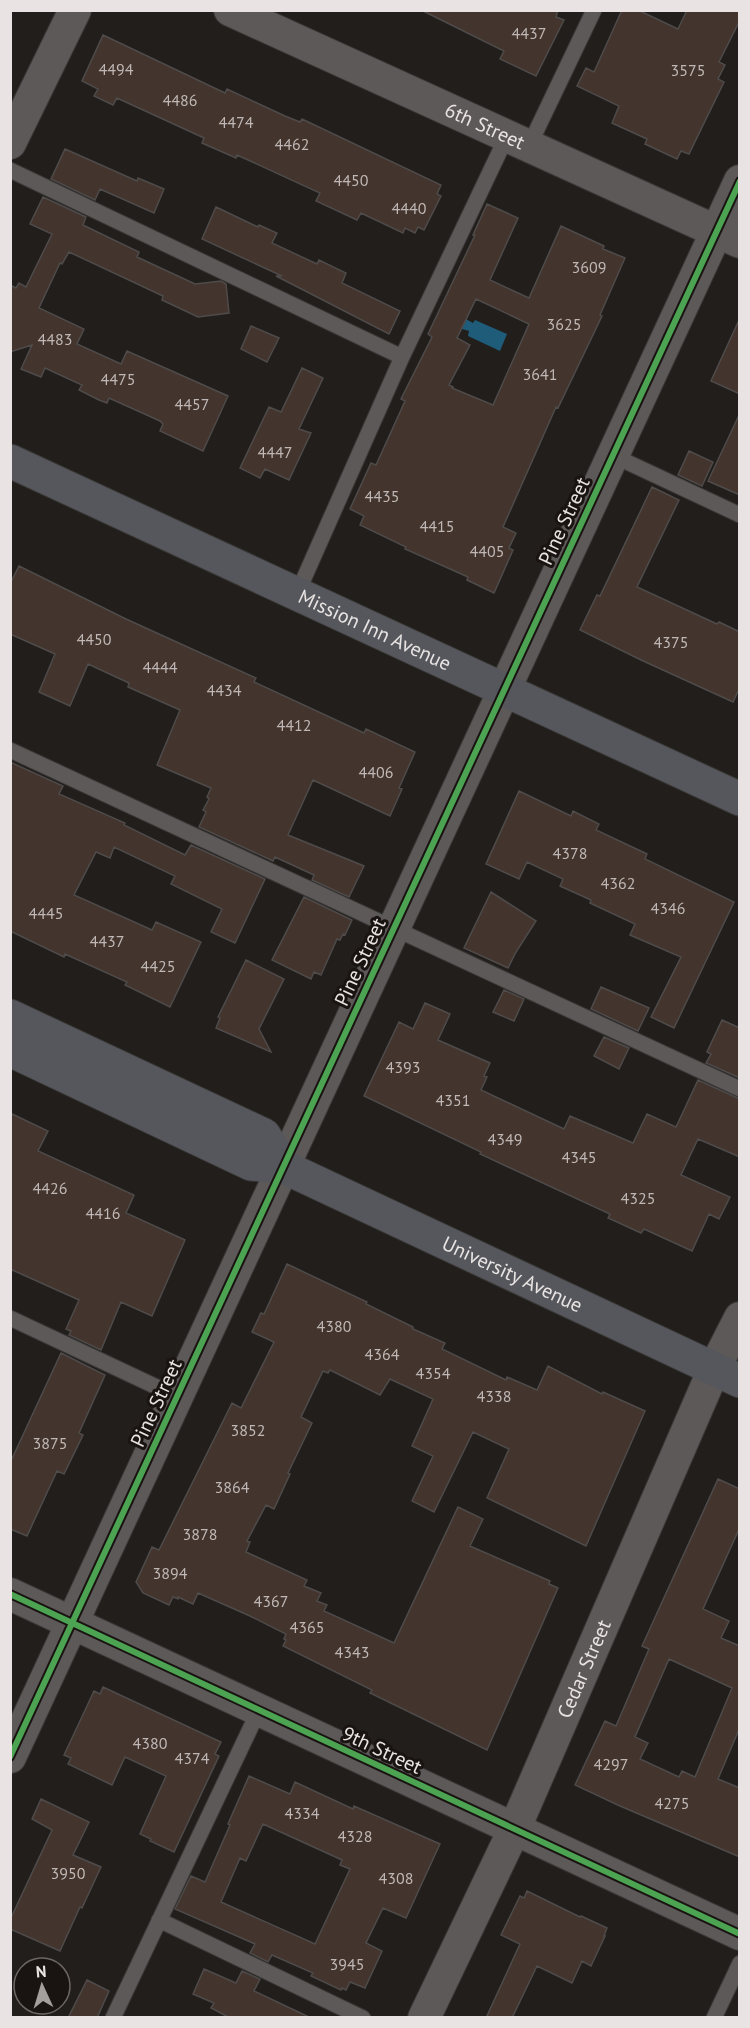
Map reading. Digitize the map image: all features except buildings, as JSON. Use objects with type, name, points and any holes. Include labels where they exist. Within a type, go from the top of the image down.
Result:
[{"type":"main road","name":"Mission Inn Avenue","points":[[10,461],[740,800]]},
{"type":"main road","points":[[10,1016],[264,1135],[285,1167]]},
{"type":"main road","name":"University Avenue","points":[[10,1050],[250,1164],[285,1167],[727,1375]]},
{"type":"street","points":[[10,143],[75,10]]},
{"type":"street","name":"6th Street","points":[[230,10],[728,236]]},
{"type":"street","name":"Pine Street","points":[[10,1757],[285,1167],[612,454],[728,236],[740,182]]},
{"type":"street","name":"Cedar Street","points":[[424,2018],[727,1375],[740,1318]]},
{"type":"street","name":"9th Street","points":[[10,1594],[740,1934]]},
{"type":"lane","points":[[297,594],[402,357],[518,141],[594,10]]},
{"type":"lane","points":[[10,170],[402,357]]},
{"type":"lane","points":[[612,454],[740,515]]},
{"type":"lane","points":[[10,750],[740,1089]]},
{"type":"lane","points":[[10,1318],[178,1397]]},
{"type":"lane","points":[[113,2018],[259,1710]]},
{"type":"lane","points":[[159,1920],[363,2018]]},
{"type":"lane","points":[[714,2018],[740,1963]]},
{"type":"water","points":[[464,318],[473,323],[475,320],[507,334],[500,351],[468,336],[469,331],[459,328]]},
{"type":"cycle path","points":[[10,1757],[740,181]]},
{"type":"cycle path","points":[[10,1594],[740,1934]]}]
